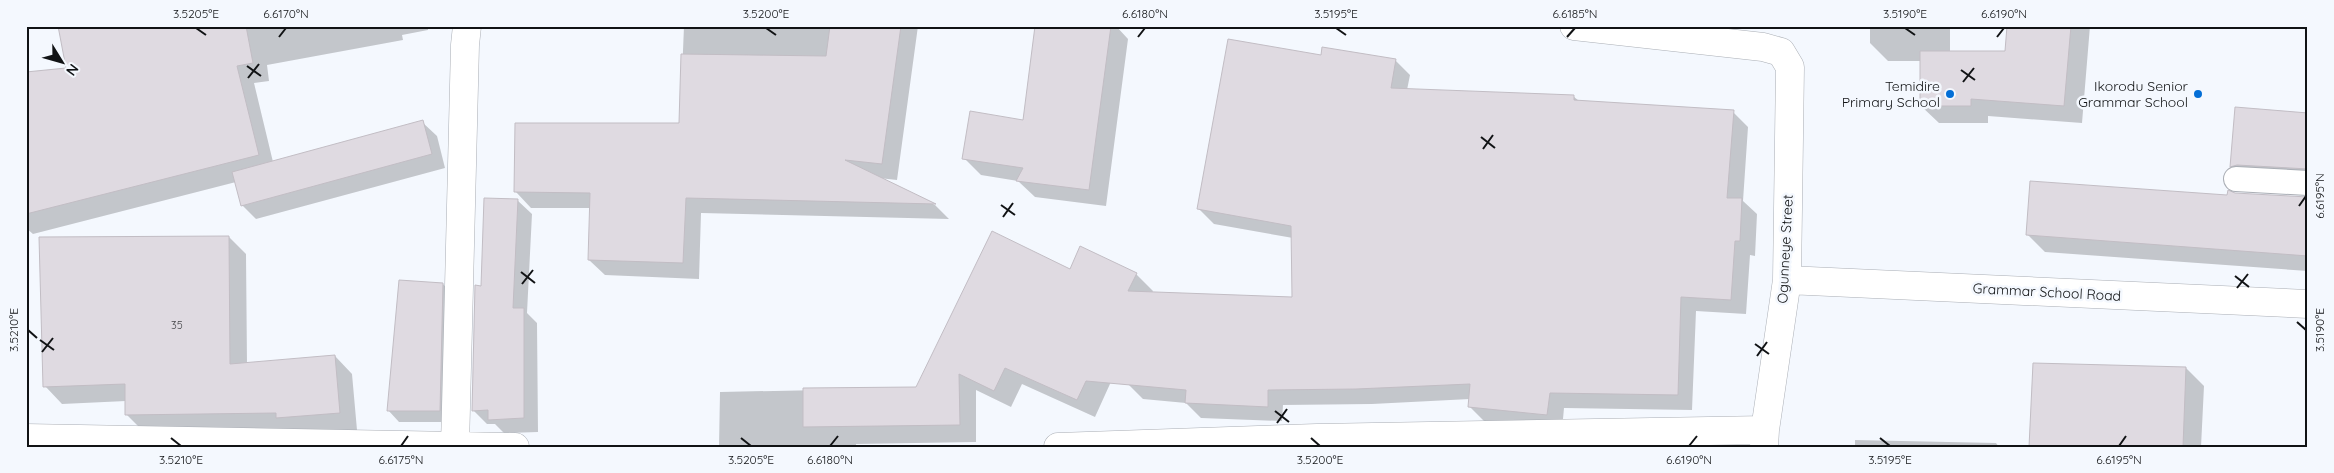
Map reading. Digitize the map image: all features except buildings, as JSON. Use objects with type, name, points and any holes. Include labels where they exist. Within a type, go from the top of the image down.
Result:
[{"type":"street","points":[[455,446],[467,26]]},
{"type":"street","name":"Ogunneye Street","points":[[1574,26],[1763,48],[1781,52],[1790,67],[1787,280],[1765,438]]},
{"type":"street","name":"Grammar School Road","points":[[1787,280],[2308,304]]},
{"type":"street","points":[[26,438],[515,447]]},
{"type":"street","points":[[1058,447],[1765,438]]},
{"type":"lane","points":[[2236,179],[2308,183]]},
{"type":"place","name":"Temidire Primary School","points":[[1950,94]]},
{"type":"place","name":"Ikorodu Senior Grammar School","points":[[2198,94]]}]
